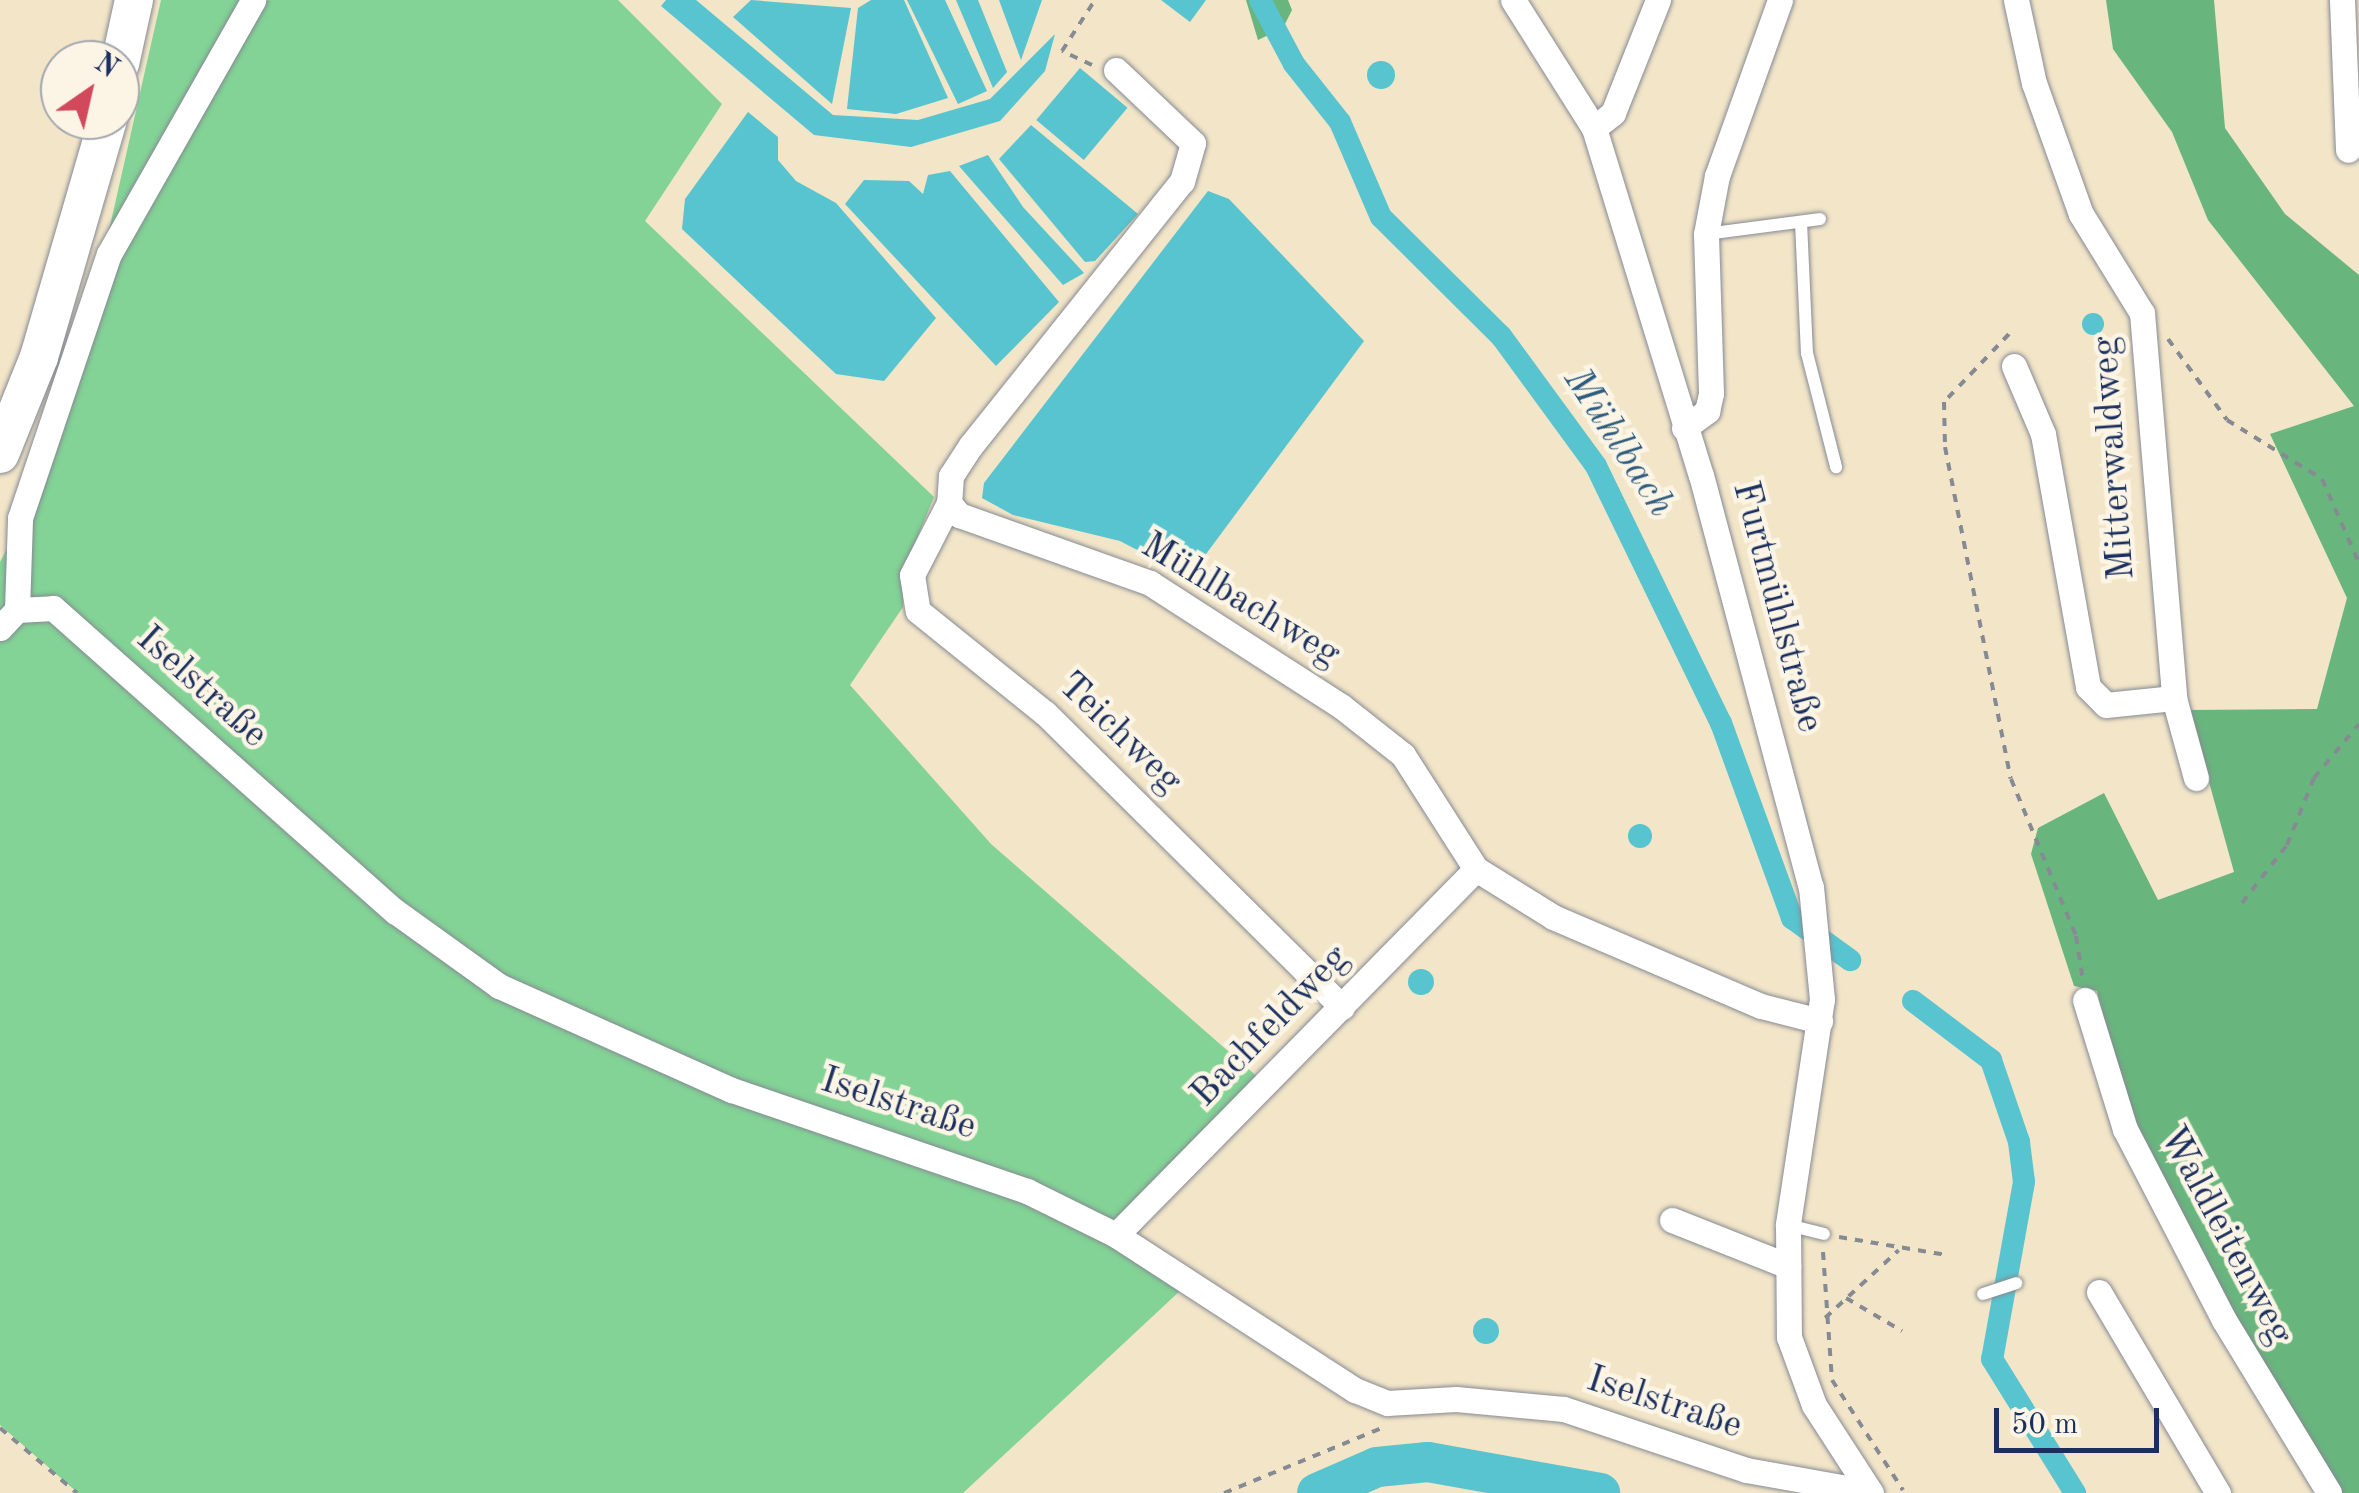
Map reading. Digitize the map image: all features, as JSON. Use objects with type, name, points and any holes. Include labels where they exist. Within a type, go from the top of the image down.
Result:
[{"type":"main road","points":[[125,40],[134,0]]},
{"type":"main road","points":[[0,454],[45,340],[102,140]]},
{"type":"street","points":[[9,619],[20,518],[110,254],[253,0]]},
{"type":"street","name":"Furtmühlstraße","points":[[1513,0],[1594,128],[1684,428],[1820,929],[1820,1021],[1788,1224],[1789,1337],[1802,1371],[1870,1492]]},
{"type":"street","points":[[1594,128],[1613,113],[1658,0]]},
{"type":"street","points":[[1684,428],[1707,411],[1711,392],[1706,234],[1722,158],[1780,0]]},
{"type":"street","name":"Mitterwaldweg","points":[[2016,0],[2034,84],[2081,214],[2142,314],[2174,698],[2196,778]]},
{"type":"street","points":[[2342,0],[2348,150]]},
{"type":"street","points":[[949,503],[951,476],[971,445],[1182,181],[1193,144],[1116,70]]},
{"type":"street","name":"Mitterwaldweg","points":[[2014,366],[2043,434],[2088,687],[2106,705],[2174,698]]},
{"type":"street","name":"Mühlbachweg","points":[[949,503],[959,515],[1150,583],[1341,706],[1403,756],[1476,869],[1604,940],[1820,1021]]},
{"type":"street","name":"Teichweg","points":[[949,503],[912,575],[918,610],[1058,725],[1342,1008]]},
{"type":"street","name":"Iselstraße","points":[[9,619],[52,608],[381,900],[500,986],[677,1068],[960,1164],[1116,1235],[1328,1377],[1388,1404],[1564,1409],[1746,1470],[1870,1492]]},
{"type":"street","name":"Bachfeldweg","points":[[1116,1235],[1476,869]]},
{"type":"street","name":"Waldleitenweg","points":[[2086,1000],[2125,1129],[2224,1320],[2329,1493]]},
{"type":"street","points":[[1672,1220],[1788,1266]]},
{"type":"street","points":[[2098,1292],[2218,1493]]},
{"type":"lane","points":[[1706,234],[1820,219]]},
{"type":"lane","points":[[1802,222],[1808,353],[1836,467]]},
{"type":"lane","points":[[1788,1224],[1824,1234]]},
{"type":"lane","points":[[1983,1294],[2016,1283]]},
{"type":"path","points":[[1094,0],[1062,51],[1116,70]]},
{"type":"path","points":[[2142,314],[2227,420],[2322,479],[2359,563]]},
{"type":"path","points":[[2009,334],[1944,402],[1945,447],[2011,780],[2076,936],[2086,1000]]},
{"type":"path","points":[[2242,903],[2287,845],[2314,778],[2359,724]]},
{"type":"path","points":[[1824,1234],[1946,1254]]},
{"type":"path","points":[[1825,1318],[1900,1249]]},
{"type":"path","points":[[1846,1298],[1902,1331]]},
{"type":"path","points":[[1224,1493],[1278,1465],[1365,1440],[1422,1403]]},
{"type":"path","points":[[0,1428],[78,1493]]},
{"type":"green space","points":[[161,0],[618,0],[722,104],[645,221],[934,497],[904,570],[903,607],[850,685],[991,844],[1260,1079],[1102,1238],[1182,1289],[963,1493],[78,1493],[0,1425],[0,562],[27,510],[87,328],[129,140],[140,140],[140,93]]},
{"type":"green space","points":[[1246,0],[1288,0],[1292,10],[1283,28],[1258,40]]},
{"type":"green space","points":[[2106,0],[2214,0],[2225,128],[2285,214],[2359,275],[2359,1493],[2338,1493],[2233,1328],[2129,1127],[2097,991],[2074,986],[2031,854],[2038,828],[2104,793],[2158,900],[2234,872],[2189,710],[2317,709],[2347,598],[2270,434],[2354,406],[2208,220],[2172,132],[2113,49]]},
{"type":"water","points":[[666,0],[696,0],[833,115],[918,120],[990,99],[1055,34],[1045,71],[1000,121],[911,147],[814,135],[661,6]]},
{"type":"water","points":[[751,0],[851,8],[832,104],[733,17]]},
{"type":"water","points":[[871,0],[904,0],[948,98],[896,114],[847,109],[858,8]]},
{"type":"water","points":[[907,0],[945,0],[987,91],[958,104]]},
{"type":"water","points":[[956,0],[978,0],[1007,72],[993,88]]},
{"type":"water","points":[[999,0],[1042,0],[1021,60]]},
{"type":"water","points":[[1161,0],[1206,0],[1190,22]]},
{"type":"water","points":[[1381,61],[1391,65],[1395,75],[1391,85],[1381,89],[1371,85],[1367,75],[1371,65]]},
{"type":"water","points":[[1080,68],[1127,108],[1084,160],[1036,120]]},
{"type":"water","points":[[748,112],[778,137],[778,160],[796,181],[836,203],[936,318],[884,381],[836,374],[682,229],[685,199]]},
{"type":"water","points":[[1031,125],[1138,214],[1095,261],[1085,262],[999,159]]},
{"type":"water","points":[[988,155],[1023,207],[1084,273],[1063,285],[959,166]]},
{"type":"water","points":[[950,171],[1059,302],[996,366],[845,204],[864,180],[909,181],[923,194],[928,175]]},
{"type":"water","points":[[1208,191],[1229,199],[1364,341],[1189,577],[1120,541],[1013,515],[982,498],[984,483]]},
{"type":"water","points":[[2093,313],[2101,316],[2101,332],[2093,335],[2085,332],[2082,324],[2085,316]]},
{"type":"water","points":[[1640,824],[1652,836],[1640,848],[1628,836]]},
{"type":"water","points":[[1421,969],[1430,973],[1434,982],[1430,991],[1421,995],[1412,991],[1408,982],[1412,973]]},
{"type":"water","points":[[1486,1318],[1495,1322],[1499,1331],[1495,1340],[1486,1344],[1477,1340],[1473,1331],[1477,1322]]},
{"type":"waterway","name":"Mühlbach","points":[[1260,0],[1294,64],[1340,122],[1381,217],[1501,336],[1596,466],[1721,723],[1792,918],[1850,960]]},
{"type":"waterway","name":"Mühlbach","points":[[1913,1001],[1991,1060],[2019,1142],[2024,1182],[1992,1359],[2075,1493]]},
{"type":"waterway","points":[[1317,1493],[1377,1467],[1428,1462],[1600,1493]]}]
